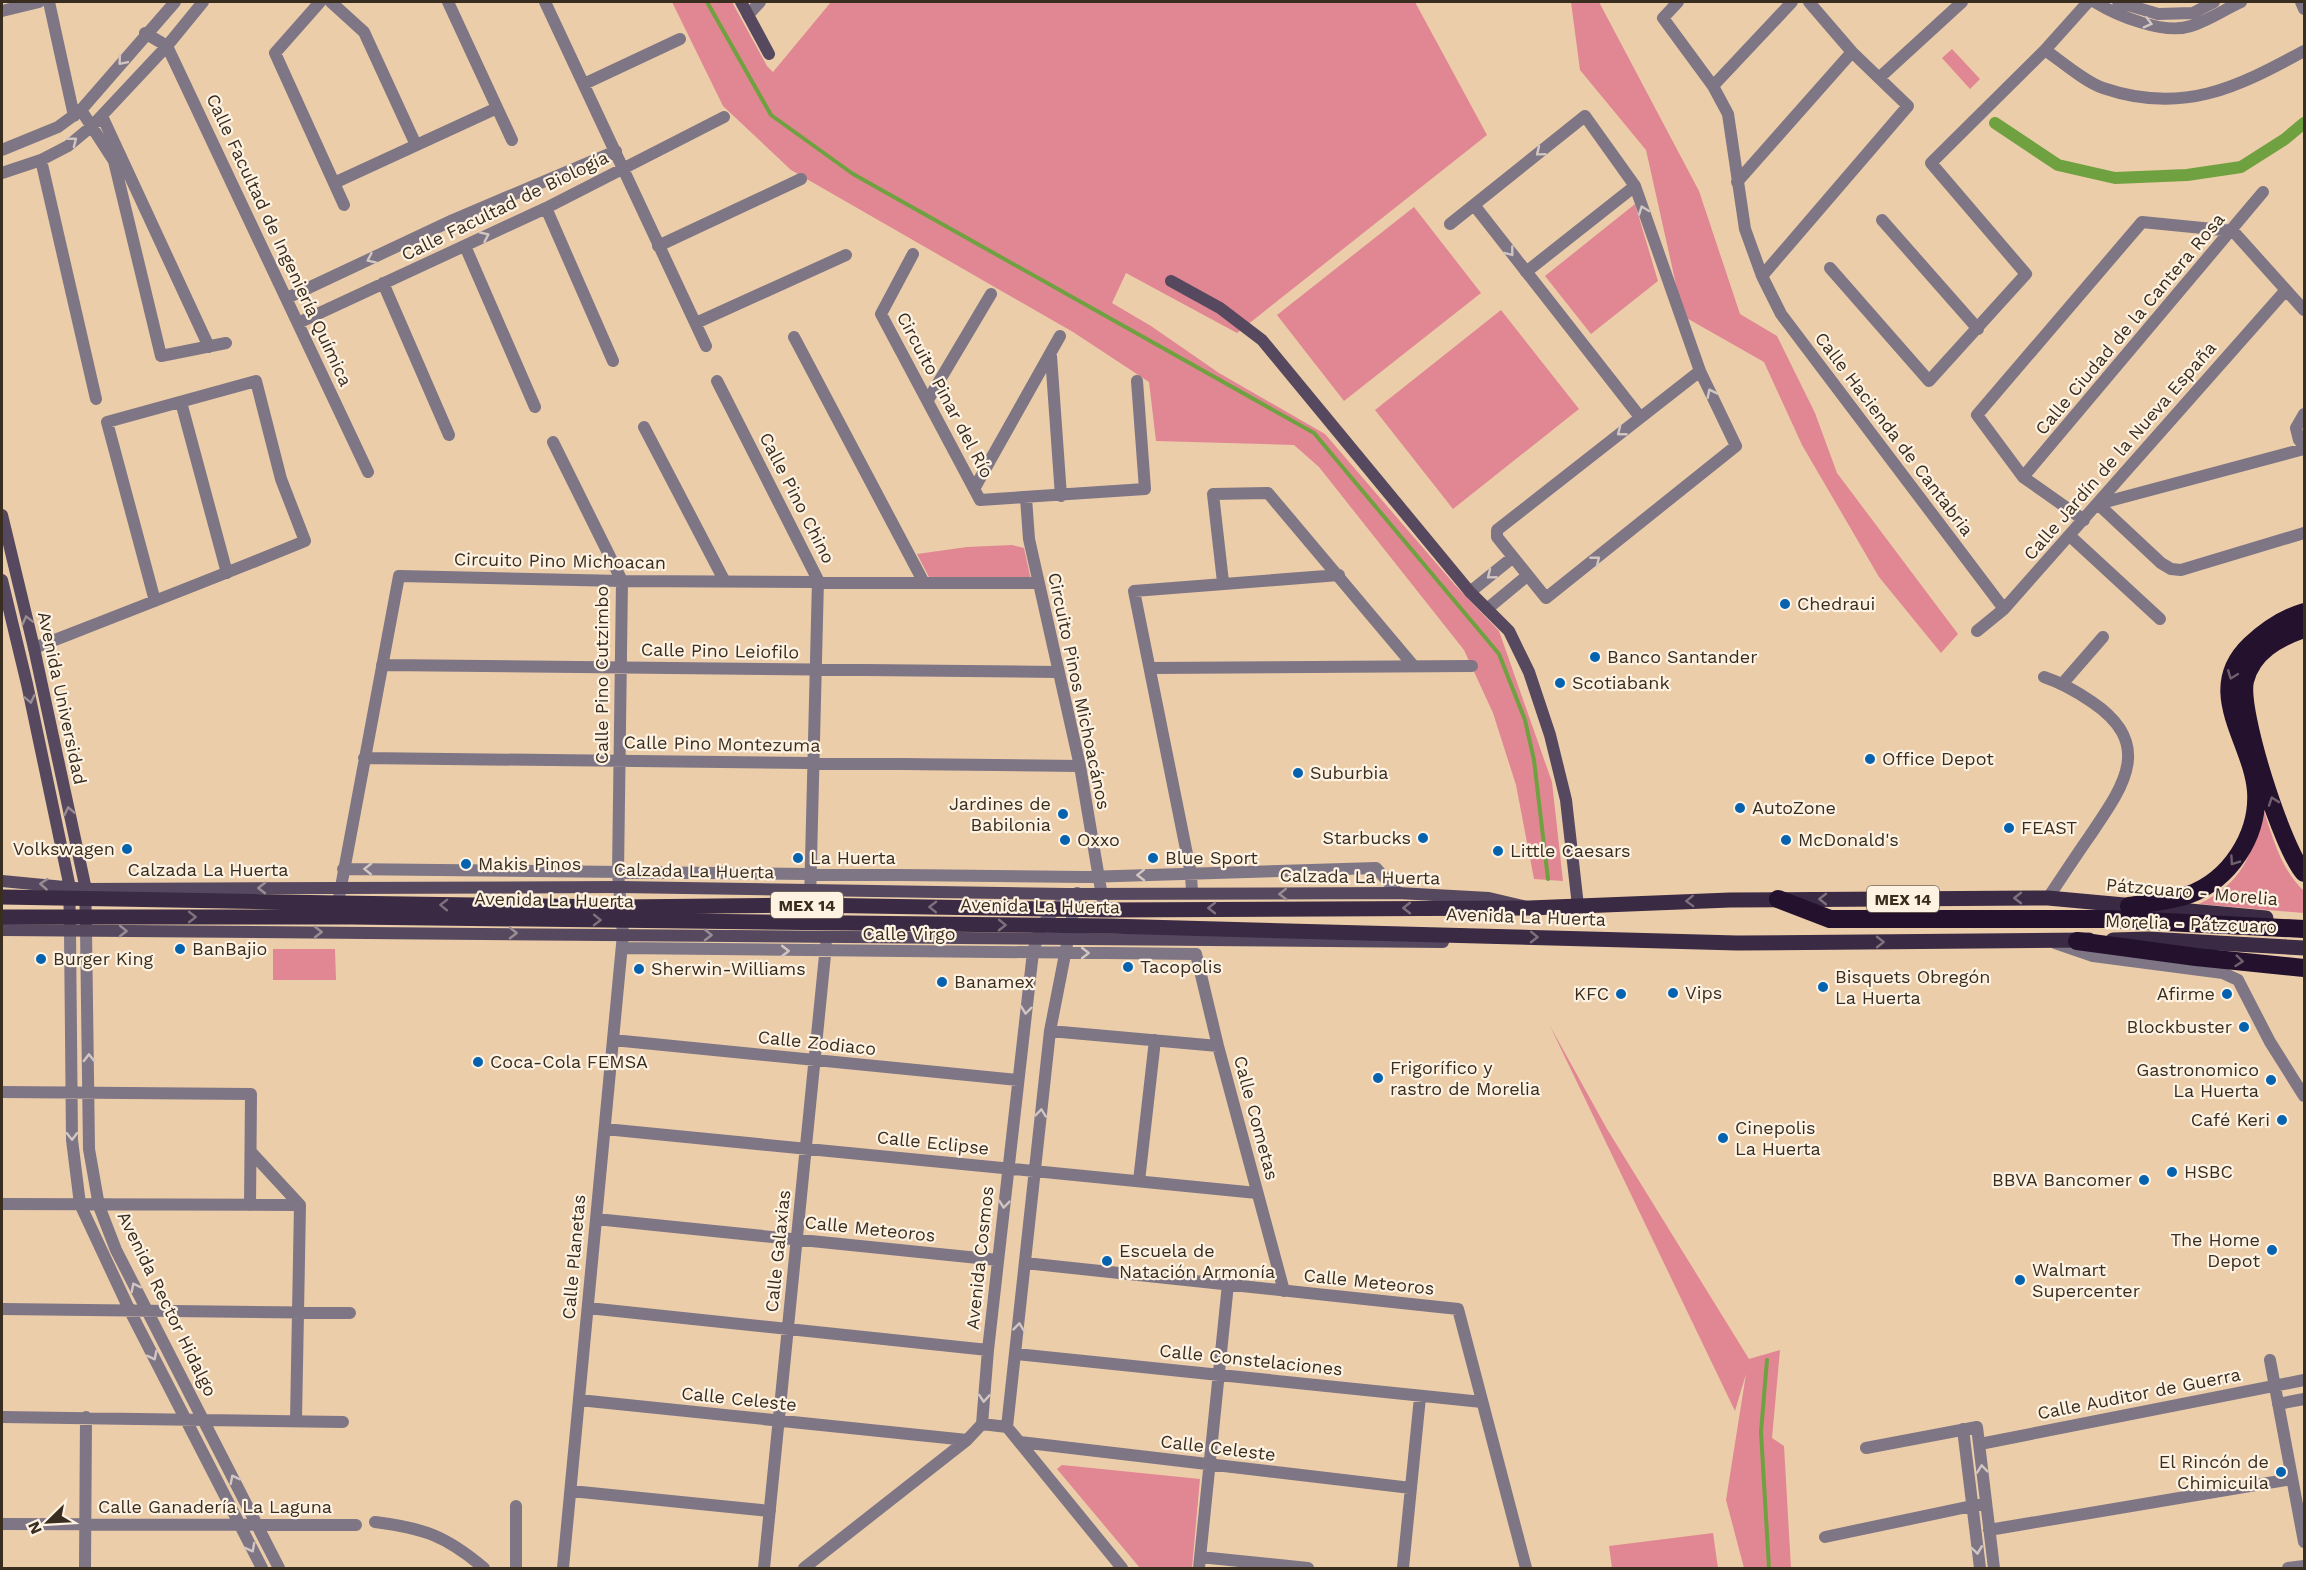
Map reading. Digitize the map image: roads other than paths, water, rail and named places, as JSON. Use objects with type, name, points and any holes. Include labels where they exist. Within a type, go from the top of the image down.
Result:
[{"type":"highway","points":[[2129,906],[2188,895],[2228,870],[2240,853],[2253,820],[2256,790],[2229,704],[2228,686],[2245,649],[2262,633],[2290,616],[2304,612]]},
{"type":"highway","points":[[2304,629],[2285,636],[2263,651],[2252,665],[2245,682],[2244,702],[2259,762],[2278,818],[2291,852],[2304,873]]},
{"type":"highway","points":[[1778,899],[1830,919],[2107,919],[2304,929]]},
{"type":"highway","points":[[2077,941],[2196,957],[2304,968]]},
{"type":"main road","name":"Avenida La Huerta","points":[[2,897],[69,892],[339,896],[622,920],[1037,939],[1108,926],[1737,943],[2077,941]]},
{"type":"main road","name":"Avenida La Huerta","points":[[2,917],[70,924],[622,920],[810,898],[1072,910],[1529,908],[1778,899],[2048,898],[2076,901]]},
{"type":"main road","name":"Pátzcuaro - Morelia","points":[[2076,901],[2304,921]]},
{"type":"main road","name":"Morelia - Pátzcuaro","points":[[2077,941],[2148,939],[2304,948]]},
{"type":"street","points":[[2,11],[39,2]]},
{"type":"street","points":[[49,2],[77,113],[92,126],[118,159],[161,356],[226,343]]},
{"type":"street","points":[[2,150],[38,137],[77,113],[145,33],[175,2]]},
{"type":"street","points":[[2,173],[41,160],[68,146],[92,126],[167,46],[203,2]]},
{"type":"street","points":[[320,2],[275,53],[344,205]]},
{"type":"street","points":[[331,2],[364,32],[416,145]]},
{"type":"street","points":[[448,2],[512,140]]},
{"type":"street","points":[[741,2],[769,54]]},
{"type":"street","points":[[748,15],[760,2]]},
{"type":"street","name":"Calle Hacienda de Cantabria","points":[[1678,2],[1663,18],[1713,87],[1728,114],[1745,229],[1762,276],[1781,314],[2004,609]]},
{"type":"street","points":[[1713,87],[1792,2]]},
{"type":"street","points":[[1762,276],[1908,106],[1852,52],[1809,2]]},
{"type":"street","points":[[1879,78],[1962,2]]},
{"type":"street","points":[[1830,268],[1929,381],[2026,274],[1931,163],[2045,50],[2088,2]]},
{"type":"street","points":[[2095,2],[2113,13],[2154,26],[2190,27],[2241,2]]},
{"type":"street","points":[[2118,2],[2158,14],[2193,13],[2214,2]]},
{"type":"street","points":[[2301,2],[2304,9]]},
{"type":"street","points":[[550,3],[584,84],[706,346]]},
{"type":"street","points":[[145,33],[167,46]]},
{"type":"street","points":[[584,84],[680,39]]},
{"type":"street","name":"Calle Facultad de Ingenierίa Quίmica","points":[[167,46],[368,472]]},
{"type":"street","points":[[2045,50],[2102,88],[2149,97],[2190,99],[2225,90],[2304,51]]},
{"type":"street","points":[[1737,182],[1852,52]]},
{"type":"street","points":[[334,183],[497,108]]},
{"type":"street","points":[[102,116],[118,159],[209,346]]},
{"type":"street","points":[[1450,224],[1585,116],[1635,186],[1700,371],[1736,446],[1551,597],[1543,596],[1512,558],[1496,533],[1700,371]]},
{"type":"street","name":"Calle Facultad de Biología","points":[[298,323],[546,208],[724,117]]},
{"type":"street","name":"Calle Facultad de Biología","points":[[287,298],[453,219],[616,151]]},
{"type":"street","points":[[41,160],[96,399]]},
{"type":"street","points":[[658,246],[801,179]]},
{"type":"street","points":[[1526,272],[1635,186]]},
{"type":"street","name":"Calle Ciudad de la Cantera Rosa","points":[[2023,477],[2233,231],[2263,192]]},
{"type":"street","points":[[1474,205],[1640,417]]},
{"type":"street","points":[[546,208],[613,360]]},
{"type":"street","points":[[1882,220],[1978,329]]},
{"type":"street","points":[[2084,520],[2023,477],[1977,415],[2142,222],[2233,231],[2304,310]]},
{"type":"street","points":[[465,246],[535,407]]},
{"type":"street","name":"Circuito Pinar del Río","points":[[913,254],[881,314],[980,500],[1145,489],[1137,381]]},
{"type":"street","points":[[696,323],[846,255]]},
{"type":"street","points":[[1171,281],[1220,308],[1262,340],[1470,592],[1509,631],[1529,672],[1550,735],[1566,800],[1578,906]]},
{"type":"street","points":[[382,284],[449,435]]},
{"type":"street","name":"Calle Jardín de la Nueva España","points":[[1977,630],[2004,609],[2285,291]]},
{"type":"street","points":[[928,400],[991,294]]},
{"type":"street","points":[[974,489],[1060,336]]},
{"type":"street","points":[[794,337],[923,581]]},
{"type":"street","points":[[1051,354],[1061,496]]},
{"type":"street","points":[[34,648],[222,575],[305,541],[281,479],[256,381],[107,422],[155,601]]},
{"type":"street","name":"Calle Pino Chino","points":[[717,381],[818,580],[810,898]]},
{"type":"street","points":[[181,402],[222,575]]},
{"type":"street","points":[[2098,504],[2304,447],[2299,440],[2296,428],[2304,414]]},
{"type":"street","points":[[644,427],[724,580]]},
{"type":"street","name":"Calle Pino Cutzimbo","points":[[553,442],[622,581],[618,873],[622,920]]},
{"type":"street","points":[[1223,582],[1213,494],[1268,493],[1412,664]]},
{"type":"street","name":"Circuito Pinos Michoacános","points":[[1026,498],[1029,539],[1080,766],[1108,926]]},
{"type":"street","points":[[2098,504],[2161,563],[2171,569],[2181,570],[2304,533]]},
{"type":"street","name":"Avenida Universidad","points":[[2,515],[34,648],[85,894],[86,924]]},
{"type":"street","points":[[2070,536],[2160,619]]},
{"type":"street","points":[[1470,592],[1512,558]]},
{"type":"street","points":[[1192,892],[1191,874],[1134,591],[1223,582],[1339,575]]},
{"type":"street","name":"Circuito Pino Michoacan","points":[[339,896],[399,576],[622,581],[818,580],[1038,583]]},
{"type":"street","points":[[1487,609],[1527,576]]},
{"type":"street","name":"Avenida Universidad","points":[[2,580],[27,684],[69,892],[70,924]]},
{"type":"street","points":[[2063,683],[2103,637]]},
{"type":"street","points":[[1151,668],[1412,664],[1472,666]]},
{"type":"street","name":"Calle Pino Leiofilo","points":[[382,665],[1058,672]]},
{"type":"street","points":[[2044,677],[2063,683],[2111,715],[2127,741],[2128,766],[2118,795],[2048,898]]},
{"type":"street","name":"Calle Pino Montezuma","points":[[364,758],[1080,766]]},
{"type":"street","name":"Calzada La Huerta","points":[[343,869],[1098,876],[1376,868],[1398,893]]},
{"type":"street","points":[[2,881],[69,892]]},
{"type":"street","name":"Calzada La Huerta","points":[[339,896],[620,887],[810,898],[1192,892],[1398,893],[1500,900],[1529,908]]},
{"type":"street","points":[[1006,1427],[1016,1354],[1050,1031],[1072,910],[1072,894]]},
{"type":"street","name":"Avenida Cosmos","points":[[982,1424],[1008,1168],[1037,939],[1052,909],[1072,894]]},
{"type":"street","name":"Calle Planetas","points":[[563,1569],[622,948],[622,920]]},
{"type":"street","points":[[2,930],[70,924]]},
{"type":"street","name":"Avenida Rector Hidalgo","points":[[70,924],[72,1140],[80,1204],[130,1311],[262,1569]]},
{"type":"street","name":"Avenida Rector Hidalgo","points":[[86,924],[89,1149],[99,1206],[116,1250],[279,1569]]},
{"type":"street","name":"Calle Galaxias","points":[[764,1569],[828,930]]},
{"type":"street","points":[[1067,933],[1440,942],[1475,935]]},
{"type":"street","name":"Calle Virgo","points":[[622,948],[825,951],[1037,939],[1064,953],[1196,954]]},
{"type":"street","points":[[2048,940],[2093,956],[2223,973],[2238,981],[2270,1042],[2304,1096]]},
{"type":"street","name":"Calle Cometas","points":[[1196,954],[1218,1046],[1284,1290]]},
{"type":"street","points":[[72,1007],[88,1008]]},
{"type":"street","points":[[1050,1031],[1218,1046]]},
{"type":"street","name":"Calle Zodiaco","points":[[613,1040],[814,1062],[1018,1080]]},
{"type":"street","points":[[1139,1181],[1155,1040]]},
{"type":"street","points":[[2,1092],[251,1094],[250,1205]]},
{"type":"street","name":"Calle Eclipse","points":[[604,1129],[1257,1192]]},
{"type":"street","points":[[252,1153],[300,1205],[296,1420]]},
{"type":"street","points":[[2,1204],[300,1205]]},
{"type":"street","name":"Calle Meteoros","points":[[596,1220],[998,1260]]},
{"type":"street","name":"Calle Meteoros","points":[[1025,1263],[1458,1309],[1482,1402]]},
{"type":"street","points":[[1228,1284],[1200,1563],[1308,1569]]},
{"type":"street","points":[[588,1308],[988,1350]]},
{"type":"street","points":[[2,1309],[350,1313]]},
{"type":"street","name":"Calle Constelaciones","points":[[1016,1354],[1219,1373],[1420,1397],[1482,1402]]},
{"type":"street","points":[[2271,1360],[2304,1542]]},
{"type":"street","name":"Calle Auditor de Guerra","points":[[1980,1444],[2304,1380]]},
{"type":"street","points":[[1403,1569],[1420,1397]]},
{"type":"street","points":[[2278,1404],[2304,1399]]},
{"type":"street","name":"Calle Celeste","points":[[579,1400],[967,1440]]},
{"type":"street","points":[[1482,1402],[1526,1569]]},
{"type":"street","points":[[2,1417],[184,1417],[343,1422]]},
{"type":"street","points":[[85,1569],[86,1417]]},
{"type":"street","points":[[804,1569],[967,1440],[982,1424],[1006,1427],[1122,1569]]},
{"type":"street","points":[[1866,1448],[1977,1427],[1994,1569]]},
{"type":"street","points":[[1964,1429],[1980,1569]]},
{"type":"street","name":"Calle Celeste","points":[[1020,1442],[1411,1488]]},
{"type":"street","points":[[1989,1530],[2292,1479]]},
{"type":"street","points":[[571,1491],[770,1511]]},
{"type":"street","points":[[1825,1537],[1986,1503]]},
{"type":"street","points":[[516,1506],[516,1569]]},
{"type":"street","points":[[375,1522],[410,1526],[444,1538],[484,1569]]},
{"type":"street","name":"Calle Ganadería La Laguna","points":[[2,1524],[356,1525]]},
{"type":"street","points":[[2288,1569],[2304,1566]]},
{"type":"waterway","points":[[707,2],[771,115],[853,174],[1314,433],[1499,654],[1525,720],[1534,760],[1548,879]]},
{"type":"waterway","points":[[1995,123],[2058,165],[2115,178],[2187,175],[2241,167],[2285,139],[2304,123]]},
{"type":"waterway","points":[[1767,1360],[1761,1432],[1769,1568]]},
{"type":"place","name":"Chedraui","points":[[1785,604]]},
{"type":"place","name":"Banco Santander","points":[[1595,657]]},
{"type":"place","name":"Scotiabank","points":[[1560,683]]},
{"type":"place","name":"Office Depot","points":[[1870,759]]},
{"type":"place","name":"Suburbia","points":[[1298,773]]},
{"type":"place","name":"AutoZone","points":[[1740,808]]},
{"type":"place","name":"Jardines de Babilonia","points":[[1063,814]]},
{"type":"place","name":"FEAST","points":[[2009,828]]},
{"type":"place","name":"Starbucks","points":[[1423,838]]},
{"type":"place","name":"Oxxo","points":[[1065,840]]},
{"type":"place","name":"McDonald's","points":[[1786,840]]},
{"type":"place","name":"Volkswagen","points":[[127,849]]},
{"type":"place","name":"Little Caesars","points":[[1498,851]]},
{"type":"place","name":"La Huerta","points":[[798,858]]},
{"type":"place","name":"Blue Sport","points":[[1153,858]]},
{"type":"place","name":"Makis Pinos","points":[[466,864]]},
{"type":"place","name":"BanBajio","points":[[180,949]]},
{"type":"place","name":"Burger King","points":[[41,959]]},
{"type":"place","name":"Tacopolis","points":[[1128,967]]},
{"type":"place","name":"Sherwin-Williams","points":[[639,969]]},
{"type":"place","name":"Banamex","points":[[942,982]]},
{"type":"place","name":"Bisquets Obregón La Huerta","points":[[1823,987]]},
{"type":"place","name":"Vips","points":[[1673,993]]},
{"type":"place","name":"KFC","points":[[1621,994]]},
{"type":"place","name":"Afirme","points":[[2227,994]]},
{"type":"place","name":"Blockbuster","points":[[2244,1027]]},
{"type":"place","name":"Coca-Cola FEMSA","points":[[478,1062]]},
{"type":"place","name":"Frigorífico y rastro de Morelia","points":[[1378,1078]]},
{"type":"place","name":"Gastronomico La Huerta","points":[[2271,1080]]},
{"type":"place","name":"Café Keri","points":[[2282,1120]]},
{"type":"place","name":"Cinepolis La Huerta","points":[[1723,1138]]},
{"type":"place","name":"HSBC","points":[[2172,1172]]},
{"type":"place","name":"BBVA Bancomer","points":[[2144,1180]]},
{"type":"place","name":"The Home Depot","points":[[2272,1250]]},
{"type":"place","name":"Escuela de Natación Armonía","points":[[1107,1261]]},
{"type":"place","name":"Walmart Supercenter","points":[[2020,1280]]},
{"type":"place","name":"El Rincón de Chimicuila","points":[[2281,1472]]}]
